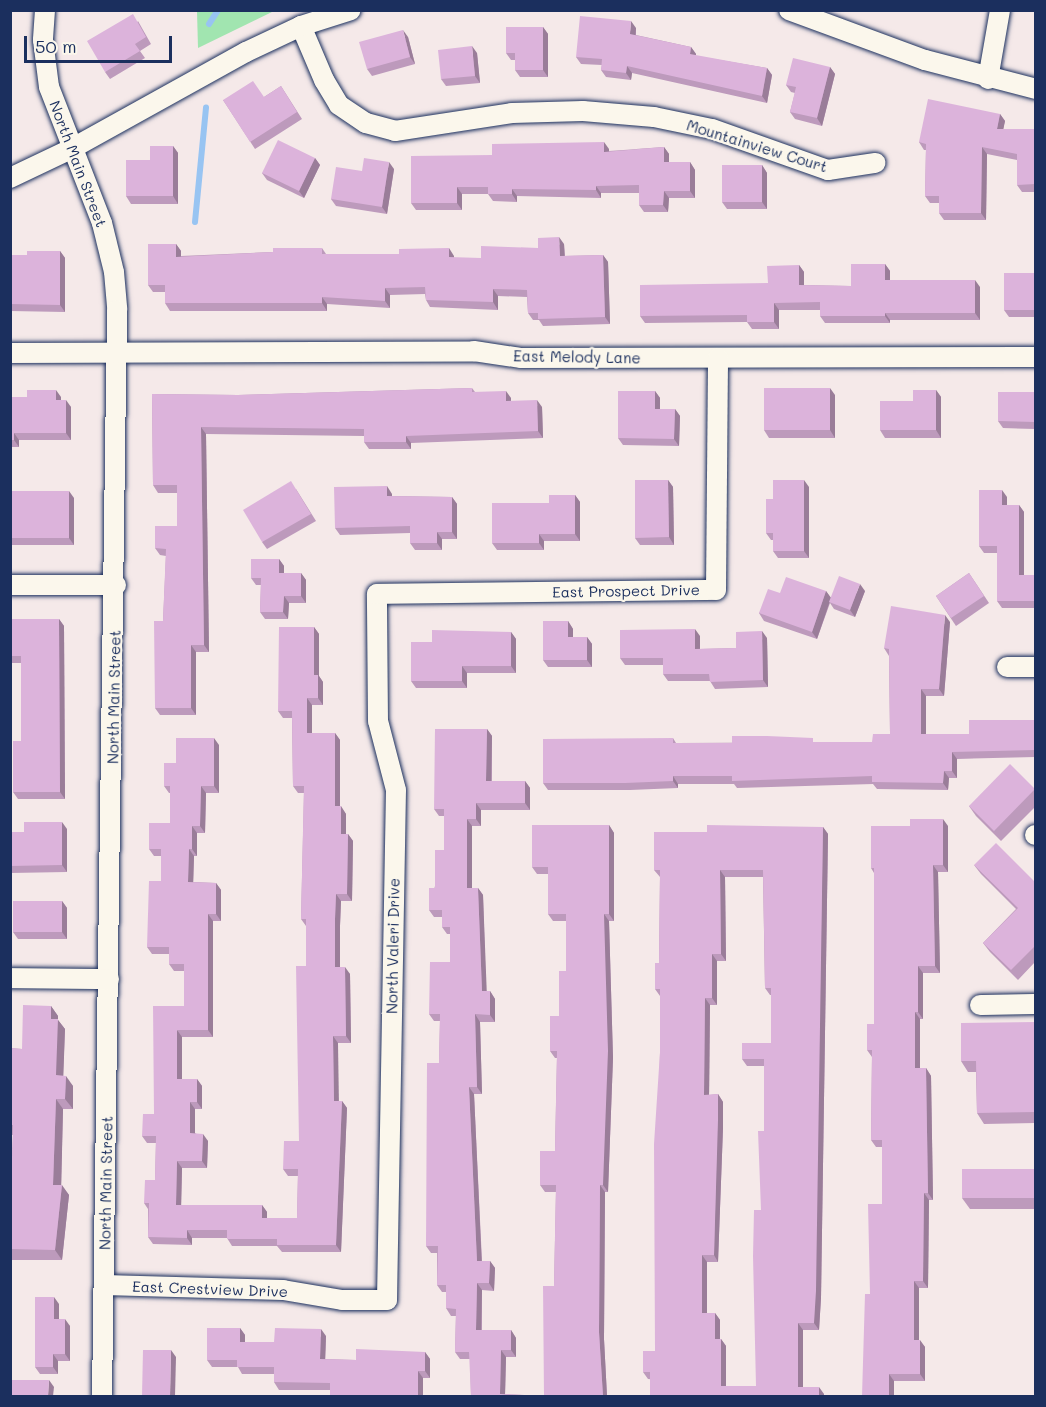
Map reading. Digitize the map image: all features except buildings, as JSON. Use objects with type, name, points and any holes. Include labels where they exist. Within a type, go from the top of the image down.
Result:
[{"type":"street","name":"North Main Street","points":[[45,10],[43,40],[49,87],[71,149],[92,193],[114,272],[119,353],[102,1396]]},
{"type":"street","points":[[10,178],[71,149],[217,67],[301,26],[351,10]]},
{"type":"street","points":[[789,10],[988,79],[1035,89]]},
{"type":"street","points":[[988,79],[1000,10]]},
{"type":"street","name":"Mountainview Court","points":[[301,26],[324,80],[339,105],[366,123],[395,131],[512,113],[583,111],[654,117],[712,129],[828,170],[875,163]]},
{"type":"street","name":"East Melody Lane","points":[[10,353],[474,351],[521,358],[1035,357]]},
{"type":"street","name":"East Prospect Drive","points":[[377,594],[716,590],[718,358]]},
{"type":"street","points":[[10,585],[117,585]]},
{"type":"street","name":"North Valeri Drive","points":[[377,594],[378,721],[396,790],[387,1300]]},
{"type":"street","points":[[1007,667],[1035,667]]},
{"type":"street","points":[[10,978],[109,979]]},
{"type":"street","points":[[980,1005],[1035,1004]]},
{"type":"street","name":"East Crestview Drive","points":[[104,1285],[284,1290],[342,1300],[387,1300]]},
{"type":"green space","points":[[198,10],[274,11],[198,48]]},
{"type":"waterway","points":[[209,24],[218,10]]},
{"type":"waterway","points":[[195,222],[206,108]]}]
